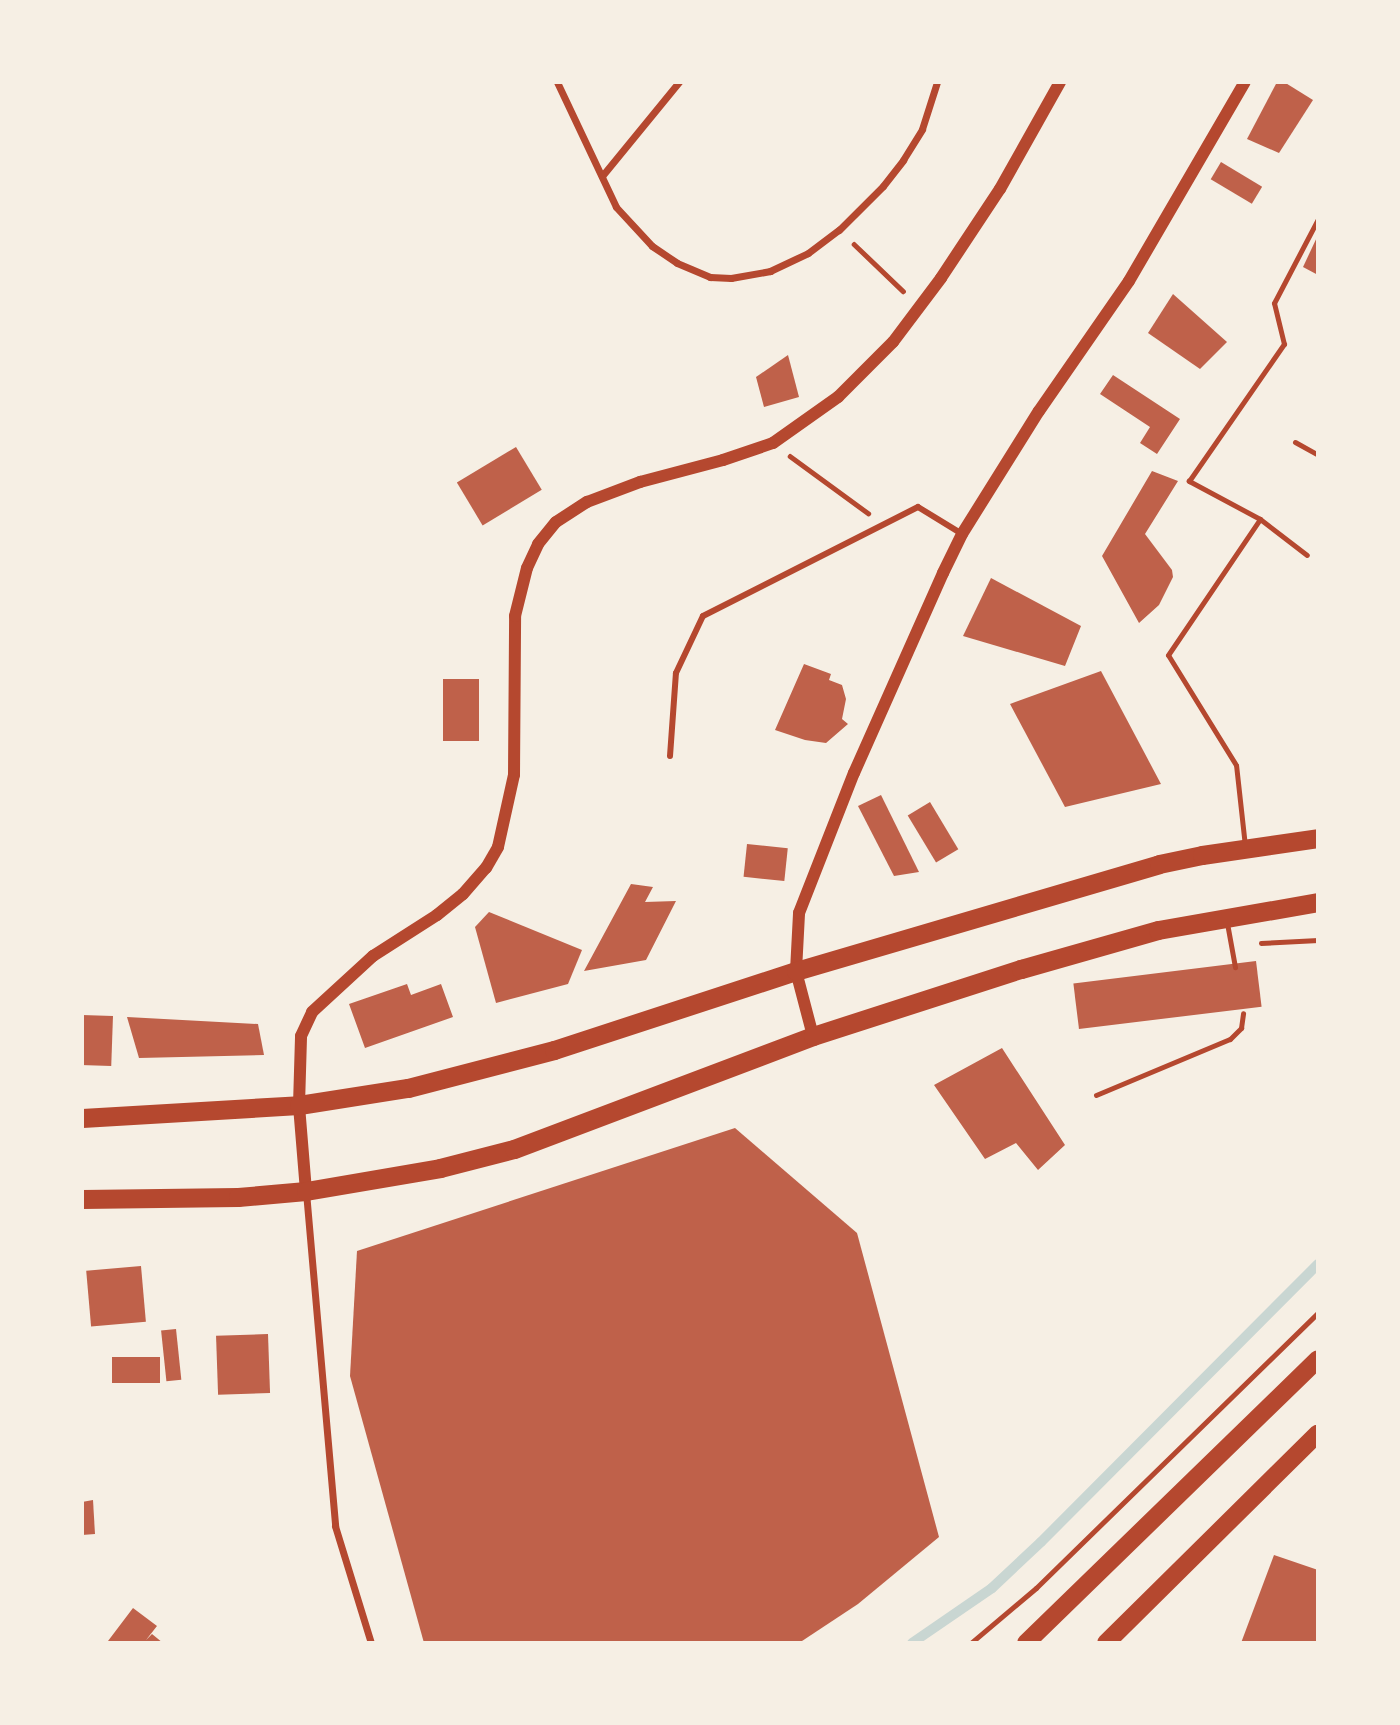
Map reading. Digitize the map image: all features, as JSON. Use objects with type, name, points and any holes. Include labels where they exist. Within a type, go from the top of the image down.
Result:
[{"type":"highway","points":[[82,1118],[299,1105],[408,1088],[554,1050],[796,971],[1159,864],[1245,847],[1318,838]]},
{"type":"highway","points":[[82,1199],[238,1197],[306,1191],[440,1168],[513,1149],[813,1036],[1094,948],[1226,916],[1318,902]]},
{"type":"main road","points":[[1026,1643],[1318,1359]]},
{"type":"main road","points":[[1106,1643],[1318,1433]]},
{"type":"street","points":[[557,82],[617,207],[652,246],[677,263],[710,277],[731,278],[770,271],[808,253],[839,230],[883,186],[903,160],[922,129],[937,82]]},
{"type":"street","points":[[601,176],[679,82]]},
{"type":"street","points":[[370,1643],[335,1526],[299,1105],[301,1036],[312,1012],[373,956],[437,915],[463,894],[486,868],[498,847],[514,775],[516,616],[527,568],[537,544],[556,522],[587,502],[640,482],[723,460],[773,443],[838,397],[892,342],[969,238],[1060,82]]},
{"type":"street","points":[[813,1036],[796,971],[799,913],[854,773],[962,534],[1039,411],[1129,281],[1245,82]]},
{"type":"street","points":[[670,756],[676,673],[703,616],[918,507],[962,534]]},
{"type":"lane","points":[[1307,555],[1260,519],[1189,481],[1284,344],[1274,303],[1318,219]]},
{"type":"lane","points":[[1295,442],[1318,455]]},
{"type":"lane","points":[[1245,847],[1236,765],[1168,655],[1260,519]]},
{"type":"lane","points":[[1226,916],[1234,967]]},
{"type":"lane","points":[[1096,1095],[1230,1039],[1241,1028],[1243,1013]]},
{"type":"path","points":[[839,230],[919,306]]},
{"type":"path","points":[[773,443],[883,525]]},
{"type":"path","points":[[1261,943],[1318,940]]},
{"type":"path","points":[[971,1643],[1036,1588],[1318,1313]]},
{"type":"building","points":[[1277,82],[1284,82],[1313,100],[1279,153],[1247,139]]},
{"type":"building","points":[[1221,162],[1262,187],[1252,204],[1211,179]]},
{"type":"building","points":[[1318,235],[1318,275],[1303,267]]},
{"type":"building","points":[[1173,294],[1227,342],[1200,369],[1148,333]]},
{"type":"building","points":[[788,355],[799,397],[764,407],[756,377]]},
{"type":"building","points":[[1113,375],[1180,419],[1157,454],[1140,443],[1150,427],[1100,394]]},
{"type":"building","points":[[516,447],[542,490],[483,525],[457,483]]},
{"type":"building","points":[[1152,471],[1178,481],[1145,534],[1172,570],[1173,577],[1159,605],[1139,623],[1102,556]]},
{"type":"building","points":[[991,578],[1081,626],[1065,666],[963,636]]},
{"type":"building","points":[[804,664],[831,674],[829,680],[842,685],[846,699],[842,719],[848,724],[826,743],[805,740],[775,730]]},
{"type":"building","points":[[1101,671],[1161,784],[1065,807],[1010,704]]},
{"type":"building","points":[[443,679],[479,679],[479,741],[443,741]]},
{"type":"building","points":[[881,795],[919,872],[894,876],[858,806]]},
{"type":"building","points":[[930,802],[958,849],[936,863],[908,815]]},
{"type":"building","points":[[747,844],[788,848],[784,881],[744,877]]},
{"type":"building","points":[[631,884],[653,887],[645,902],[676,901],[646,960],[584,971]]},
{"type":"building","points":[[489,912],[582,950],[568,984],[496,1003],[475,927]]},
{"type":"building","points":[[1256,961],[1262,1007],[1079,1029],[1073,983]]},
{"type":"building","points":[[407,984],[411,995],[441,984],[453,1017],[365,1048],[349,1004]]},
{"type":"building","points":[[82,1015],[113,1016],[111,1066],[82,1065]]},
{"type":"building","points":[[127,1017],[258,1024],[264,1055],[139,1058]]},
{"type":"building","points":[[1002,1048],[1065,1145],[1038,1170],[1016,1143],[985,1159],[934,1085]]},
{"type":"building","points":[[735,1128],[857,1233],[939,1537],[858,1604],[799,1643],[424,1643],[350,1376],[357,1251]]},
{"type":"building","points":[[141,1266],[146,1322],[91,1327],[86,1271]]},
{"type":"building","points":[[176,1329],[181,1380],[166,1381],[161,1331]]},
{"type":"building","points":[[268,1334],[270,1393],[218,1395],[216,1336]]},
{"type":"building","points":[[112,1357],[160,1357],[160,1383],[112,1383]]},
{"type":"building","points":[[93,1500],[95,1534],[82,1535],[82,1502]]},
{"type":"building","points":[[1274,1555],[1318,1570],[1318,1643],[1241,1643]]},
{"type":"building","points":[[133,1608],[157,1626],[146,1640],[152,1634],[163,1643],[108,1641]]},
{"type":"waterway","points":[[912,1643],[992,1588],[1318,1264]]}]
